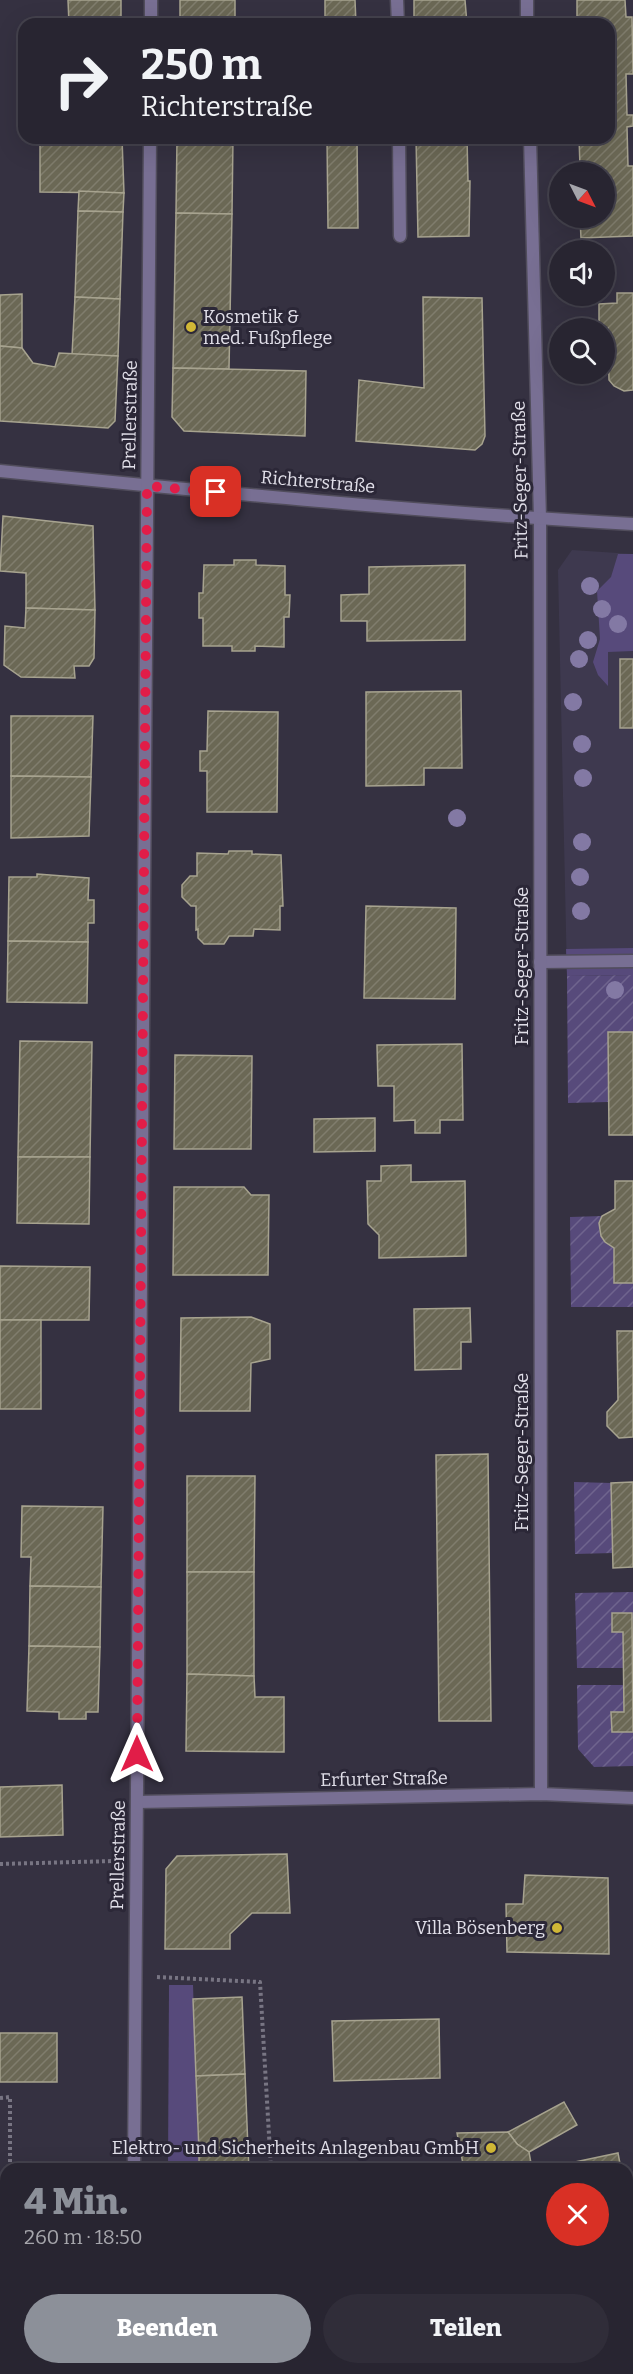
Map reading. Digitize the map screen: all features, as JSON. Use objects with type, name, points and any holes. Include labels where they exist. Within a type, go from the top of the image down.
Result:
[{"type":"street","points":[[151,0],[151,18]]},
{"type":"street","points":[[397,0],[398,18]]},
{"type":"street","points":[[527,0],[527,18]]},
{"type":"street","name":"Prellerstraße","points":[[134,2163],[150,144]]},
{"type":"street","points":[[399,144],[400,236]]},
{"type":"street","name":"Fritz-Seger-Straße","points":[[530,144],[540,519],[541,1794]]},
{"type":"street","name":"Richterstraße","points":[[0,471],[147,486],[540,519],[633,524]]},
{"type":"street","points":[[540,962],[633,961]]},
{"type":"street","name":"Erfurter Straße","points":[[136,1802],[541,1794],[633,1798]]},
{"type":"path","points":[[0,1864],[135,1860]]},
{"type":"path","points":[[135,1976],[260,1982],[271,2163]]},
{"type":"path","points":[[0,2098],[10,2097],[10,2163]]},
{"type":"shaded area","points":[[572,550],[633,554],[633,975],[567,976],[558,570]]},
{"type":"shaded area","points":[[618,554],[633,554],[633,651],[608,652],[608,686],[598,675],[593,662],[600,639],[597,591],[611,577]]},
{"type":"shaded area","points":[[633,948],[633,975],[567,976],[566,949]]},
{"type":"shaded area","points":[[633,975],[633,1032],[608,1033],[608,1102],[568,1103],[567,976]]},
{"type":"shaded area","points":[[602,1216],[599,1228],[601,1235],[615,1248],[632,1280],[633,1307],[571,1307],[570,1217]]},
{"type":"shaded area","points":[[574,1482],[611,1483],[613,1553],[575,1554]]},
{"type":"shaded area","points":[[633,1592],[633,1622],[631,1613],[612,1613],[623,1632],[623,1668],[577,1668],[575,1593]]},
{"type":"shaded area","points":[[577,1685],[624,1685],[624,1712],[611,1712],[612,1732],[633,1732],[633,1766],[594,1767],[578,1749]]},
{"type":"shaded area","points":[[169,1985],[193,1985],[199,2163],[168,2163]]},
{"type":"building","points":[[68,0],[121,0],[121,18],[69,18]]},
{"type":"building","points":[[180,0],[235,0],[235,18],[180,18]]},
{"type":"building","points":[[325,0],[355,0],[356,18],[325,18]]},
{"type":"building","points":[[414,0],[465,0],[466,18],[414,18]]},
{"type":"building","points":[[577,0],[625,0],[626,17],[632,17],[633,74],[626,74],[627,115],[633,115],[633,126],[627,127],[628,166],[633,166],[633,236],[581,238],[580,228],[615,228],[615,162],[580,162],[579,144],[615,144],[615,18],[577,18]]},
{"type":"building","points":[[40,144],[122,144],[124,193],[40,192]]},
{"type":"building","points":[[177,144],[233,144],[232,214],[176,213]]},
{"type":"building","points":[[327,144],[357,144],[358,228],[328,228]]},
{"type":"building","points":[[416,144],[467,144],[468,181],[470,181],[469,236],[418,237]]},
{"type":"building","points":[[79,191],[124,193],[123,212],[78,211]]},
{"type":"building","points":[[78,211],[123,212],[120,299],[75,297]]},
{"type":"building","points":[[176,213],[232,214],[229,369],[173,368]]},
{"type":"building","points":[[617,293],[633,293],[633,390],[624,391],[612,384],[615,384],[615,318],[599,318],[599,306],[615,306]]},
{"type":"building","points":[[22,294],[22,348],[0,346],[0,295]]},
{"type":"building","points":[[75,297],[120,299],[118,356],[72,355]]},
{"type":"building","points":[[423,297],[482,298],[485,436],[482,444],[475,450],[356,441],[359,380],[424,388]]},
{"type":"building","points":[[0,346],[22,348],[33,363],[55,367],[59,353],[118,356],[115,421],[108,428],[0,421]]},
{"type":"building","points":[[173,368],[306,371],[305,436],[184,431],[172,417]]},
{"type":"building","points":[[3,516],[93,526],[95,610],[26,608],[26,573],[0,571]]},
{"type":"building","points":[[234,560],[256,560],[256,565],[285,566],[285,595],[290,595],[289,617],[284,617],[284,647],[255,646],[255,651],[232,651],[232,646],[203,646],[203,618],[199,618],[199,593],[203,593],[204,565],[234,565]]},
{"type":"building","points":[[465,565],[465,640],[367,641],[367,621],[341,621],[341,595],[369,594],[369,567]]},
{"type":"building","points":[[26,608],[95,610],[94,658],[89,666],[74,666],[75,678],[21,677],[4,665],[5,626],[25,628]]},
{"type":"building","points":[[620,659],[633,659],[633,728],[620,728]]},
{"type":"building","points":[[461,691],[462,768],[424,768],[424,785],[366,786],[366,692]]},
{"type":"building","points":[[208,711],[278,712],[277,812],[207,812],[207,771],[200,771],[200,751],[207,751]]},
{"type":"building","points":[[11,716],[93,716],[91,777],[11,776]]},
{"type":"building","points":[[11,776],[91,777],[89,836],[11,838]]},
{"type":"building","points":[[229,851],[281,855],[283,906],[280,906],[280,930],[254,929],[253,936],[229,936],[224,944],[204,944],[198,938],[198,929],[196,930],[196,906],[191,906],[182,897],[182,885],[190,876],[197,876],[197,853],[228,854]]},
{"type":"building","points":[[37,874],[89,878],[88,900],[94,900],[94,923],[88,923],[88,942],[8,941],[9,877],[37,877]]},
{"type":"building","points":[[366,906],[456,908],[455,999],[364,998]]},
{"type":"building","points":[[8,941],[88,942],[87,1003],[7,1002]]},
{"type":"building","points":[[608,1032],[633,1032],[633,1135],[609,1135]]},
{"type":"building","points":[[20,1041],[92,1042],[90,1157],[18,1157]]},
{"type":"building","points":[[462,1044],[463,1120],[440,1120],[440,1133],[415,1133],[415,1120],[394,1121],[394,1086],[378,1086],[377,1045]]},
{"type":"building","points":[[175,1055],[252,1056],[251,1149],[174,1149]]},
{"type":"building","points":[[375,1118],[375,1151],[314,1152],[314,1119]]},
{"type":"building","points":[[18,1157],[90,1157],[89,1224],[17,1223]]},
{"type":"building","points":[[411,1165],[411,1182],[465,1181],[466,1256],[379,1258],[379,1235],[368,1224],[367,1181],[381,1181],[381,1166]]},
{"type":"building","points":[[615,1181],[633,1181],[633,1283],[614,1283],[614,1248],[601,1236],[599,1223],[602,1216],[615,1209]]},
{"type":"building","points":[[174,1187],[244,1187],[251,1195],[269,1195],[268,1275],[173,1275]]},
{"type":"building","points":[[0,1266],[90,1267],[89,1320],[0,1320]]},
{"type":"building","points":[[470,1308],[471,1342],[461,1342],[461,1369],[415,1370],[414,1309]]},
{"type":"building","points":[[251,1317],[270,1324],[270,1359],[251,1363],[250,1411],[180,1411],[181,1318]]},
{"type":"building","points":[[0,1320],[41,1320],[41,1409],[0,1409]]},
{"type":"building","points":[[617,1331],[633,1331],[633,1437],[619,1438],[607,1426],[607,1412],[618,1400]]},
{"type":"building","points":[[488,1454],[491,1721],[439,1721],[436,1455]]},
{"type":"building","points":[[187,1476],[255,1476],[254,1572],[187,1572]]},
{"type":"building","points":[[633,1482],[633,1567],[613,1568],[611,1483]]},
{"type":"building","points":[[22,1506],[103,1507],[101,1587],[30,1586],[31,1557],[21,1557]]},
{"type":"building","points":[[187,1572],[254,1572],[254,1676],[187,1674]]},
{"type":"building","points":[[30,1586],[101,1587],[100,1647],[29,1646]]},
{"type":"building","points":[[612,1613],[632,1613],[633,1732],[612,1732],[611,1712],[624,1712],[623,1632],[612,1632]]},
{"type":"building","points":[[29,1646],[100,1647],[98,1712],[86,1712],[86,1719],[59,1719],[59,1712],[27,1711]]},
{"type":"building","points":[[187,1674],[254,1676],[255,1697],[284,1697],[284,1752],[186,1751]]},
{"type":"building","points":[[62,1785],[63,1835],[0,1837],[0,1787]]},
{"type":"building","points":[[287,1854],[290,1913],[252,1913],[230,1934],[230,1949],[165,1949],[166,1869],[177,1856]]},
{"type":"building","name":"Villa Bösenberg","points":[[525,1875],[608,1878],[609,1954],[507,1952],[506,1904],[523,1904]]},
{"type":"building","points":[[242,1997],[245,2074],[196,2076],[193,1999]]},
{"type":"building","points":[[439,2019],[440,2078],[334,2081],[332,2021]]},
{"type":"building","points":[[0,2033],[57,2033],[57,2082],[0,2082]]},
{"type":"building","points":[[245,2074],[248,2149],[199,2152],[196,2076]]},
{"type":"building","points":[[564,2102],[577,2125],[529,2152],[517,2144],[508,2132]]},
{"type":"building","name":"Elektro- und Sicherheits Anlagenbau GmbH","points":[[508,2132],[517,2144],[529,2152],[531,2163],[463,2163],[457,2133]]},
{"type":"building","points":[[248,2149],[249,2163],[199,2163],[199,2152]]},
{"type":"building","points":[[618,2153],[620,2163],[570,2163]]},
{"type":"place","name":"Kosmetik & med. Fußpflege","points":[[191,327]]},
{"type":"place","name":"Villa Bösenberg","points":[[557,1928]]},
{"type":"place","name":"Elektro- und Sicherheits Anlagenbau GmbH","points":[[491,2148]]},
{"type":"route","points":[[137,1754],[147,486],[216,492]]}]
